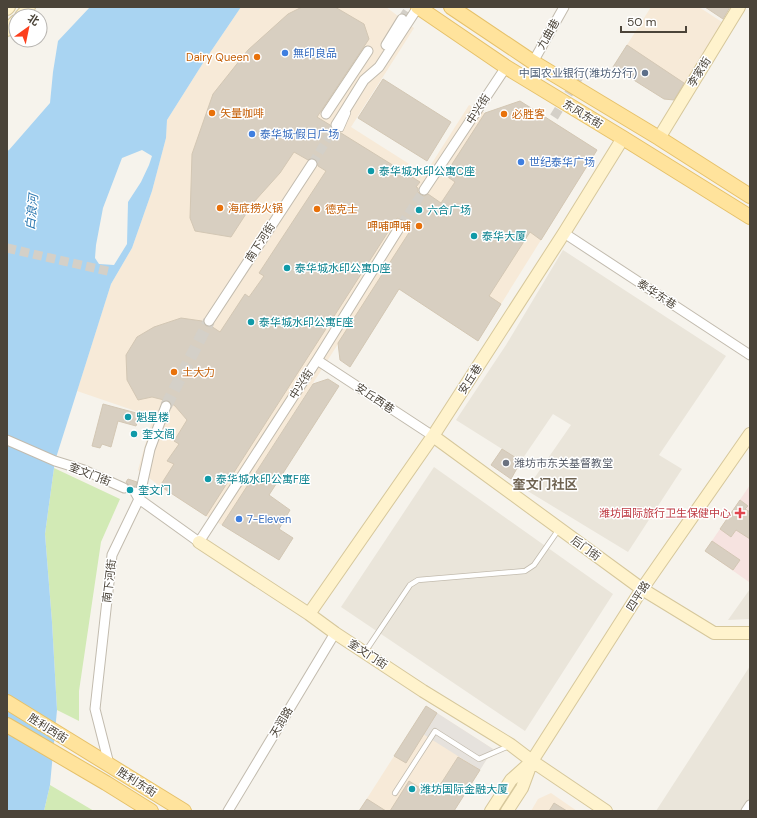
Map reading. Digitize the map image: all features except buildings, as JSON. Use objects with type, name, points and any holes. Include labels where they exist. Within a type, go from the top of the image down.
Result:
[{"type":"main road","name":"东风东街","points":[[418,7],[506,67],[750,217]]},
{"type":"main road","name":"东风东街","points":[[451,7],[533,62],[659,138],[750,196]]},
{"type":"main road","name":"胜利西街","points":[[7,702],[89,753]]},
{"type":"main road","name":"胜利西街","points":[[7,725],[82,769]]},
{"type":"main road","name":"胜利东街","points":[[89,753],[184,811]]},
{"type":"main road","name":"胜利东街","points":[[82,769],[151,811]]},
{"type":"street","points":[[364,80],[379,67],[418,7]]},
{"type":"street","name":"九曲巷","points":[[533,62],[564,7]]},
{"type":"street","name":"李家街","points":[[659,138],[739,7]]},
{"type":"street","points":[[339,127],[354,96],[402,19]]},
{"type":"street","points":[[326,114],[368,51]]},
{"type":"street","name":"中兴街","points":[[424,190],[506,67]]},
{"type":"street","name":"安丘巷","points":[[309,614],[433,436],[564,234],[623,138]]},
{"type":"street","name":"南下河街","points":[[209,321],[312,164]]},
{"type":"street","name":"中兴街","points":[[199,542],[318,360],[402,225]]},
{"type":"street","name":"泰华东巷","points":[[564,234],[750,355]]},
{"type":"street","name":"安丘西巷","points":[[318,360],[433,436]]},
{"type":"street","name":"南下河街","points":[[108,764],[95,709],[112,555],[137,496],[150,449],[166,406]]},
{"type":"street","name":"四平路","points":[[507,811],[522,788],[532,761],[642,590],[750,434]]},
{"type":"street","name":"后门街","points":[[433,436],[642,590],[714,633],[750,633]]},
{"type":"street","name":"奎文门街","points":[[7,440],[55,462],[84,470],[124,488]]},
{"type":"street","name":"奎文门街","points":[[137,496],[199,542],[430,695],[511,745],[606,811]]},
{"type":"street","name":"天润路","points":[[228,811],[335,633]]},
{"type":"street","name":"四平路","points":[[491,811],[511,780],[532,761]]},
{"type":"street","points":[[746,811],[750,805]]},
{"type":"lane","points":[[365,652],[410,585],[414,582],[418,580],[525,570],[534,566],[559,528]]},
{"type":"lane","points":[[395,793],[435,731],[479,759],[511,745]]},
{"type":"shaded area","points":[[241,7],[386,7],[414,28],[351,127],[425,174],[469,105],[485,113],[520,101],[597,150],[478,341],[381,277],[222,525],[160,486],[138,470],[153,417],[77,391],[111,284],[132,248],[152,191],[166,138],[167,120]]},
{"type":"shaded area","points":[[651,7],[699,7],[725,24],[683,91],[674,100],[664,99],[613,67]]},
{"type":"shaded area","points":[[563,250],[726,356],[659,455],[682,469],[628,552],[526,490],[571,425],[553,414],[521,461],[456,420],[506,345]]},
{"type":"shaded area","name":"奎文门社区","points":[[434,467],[613,594],[525,731],[341,607]]},
{"type":"shaded area","name":"潍坊国际旅行卫生保健中心","points":[[750,485],[750,580],[749,582],[705,551]]},
{"type":"shaded area","points":[[750,589],[750,619],[728,620]]},
{"type":"shaded area","points":[[750,666],[750,811],[656,811]]},
{"type":"shaded area","points":[[426,706],[493,749],[454,811],[359,811]]},
{"type":"shaded area","points":[[437,713],[493,749],[480,770],[423,734]]},
{"type":"shaded area","points":[[551,793],[577,811],[531,811],[538,799]]},
{"type":"green space","points":[[54,468],[120,499],[101,542],[79,691],[79,721],[57,710],[45,534]]},
{"type":"green space","points":[[50,785],[94,811],[44,811]]},
{"type":"water","name":"白浪河","points":[[90,7],[241,7],[167,120],[166,138],[152,191],[132,248],[111,284],[55,461],[45,534],[57,710],[50,785],[44,811],[7,811],[7,151],[50,103],[58,41]],"holes":[[[142,150],[152,156],[141,182],[128,202],[127,244],[114,265],[99,264],[95,258],[103,208],[122,158]]]},
{"type":"tunnel","points":[[402,19],[410,7]]},
{"type":"tunnel","points":[[554,117],[582,72]]},
{"type":"tunnel","points":[[312,164],[336,125]]},
{"type":"tunnel","points":[[401,225],[424,190]]},
{"type":"tunnel","points":[[7,248],[112,272]]},
{"type":"tunnel","points":[[166,406],[209,321]]},
{"type":"place","name":"無印良品","points":[[285,53]]},
{"type":"place","name":"Dairy Queen","points":[[257,57]]},
{"type":"place","name":"中国农业银行(潍坊分行)","points":[[645,73]]},
{"type":"place","name":"矢量咖啡","points":[[212,113]]},
{"type":"place","name":"必胜客","points":[[504,114]]},
{"type":"place","name":"泰华城·假日广场","points":[[252,134]]},
{"type":"place","name":"世纪泰华广场","points":[[521,162]]},
{"type":"place","name":"泰华城水印公寓C座","points":[[371,171]]},
{"type":"place","name":"海底捞火锅","points":[[220,208]]},
{"type":"place","name":"德克士","points":[[317,209]]},
{"type":"place","name":"六合广场","points":[[419,210]]},
{"type":"place","name":"呷哺呷哺","points":[[419,226]]},
{"type":"place","name":"泰华大厦","points":[[474,236]]},
{"type":"place","name":"泰华城水印公寓D座","points":[[287,268]]},
{"type":"place","name":"泰华城水印公寓E座","points":[[251,322]]},
{"type":"place","name":"土大力","points":[[174,372]]},
{"type":"place","name":"魁星楼","points":[[128,417]]},
{"type":"place","name":"奎文阁","points":[[134,434]]},
{"type":"place","name":"潍坊市东关基督教堂","points":[[506,463]]},
{"type":"place","name":"泰华城水印公寓F座","points":[[208,479]]},
{"type":"place","name":"奎文门","points":[[130,490]]},
{"type":"place","name":"潍坊国际旅行卫生保健中心","points":[[740,513]]},
{"type":"place","name":"7-Eleven","points":[[239,519]]},
{"type":"place","name":"潍坊国际金融大厦","points":[[412,789]]},
{"type":"district","name":"奎文门社区","points":[[545,484]]}]
